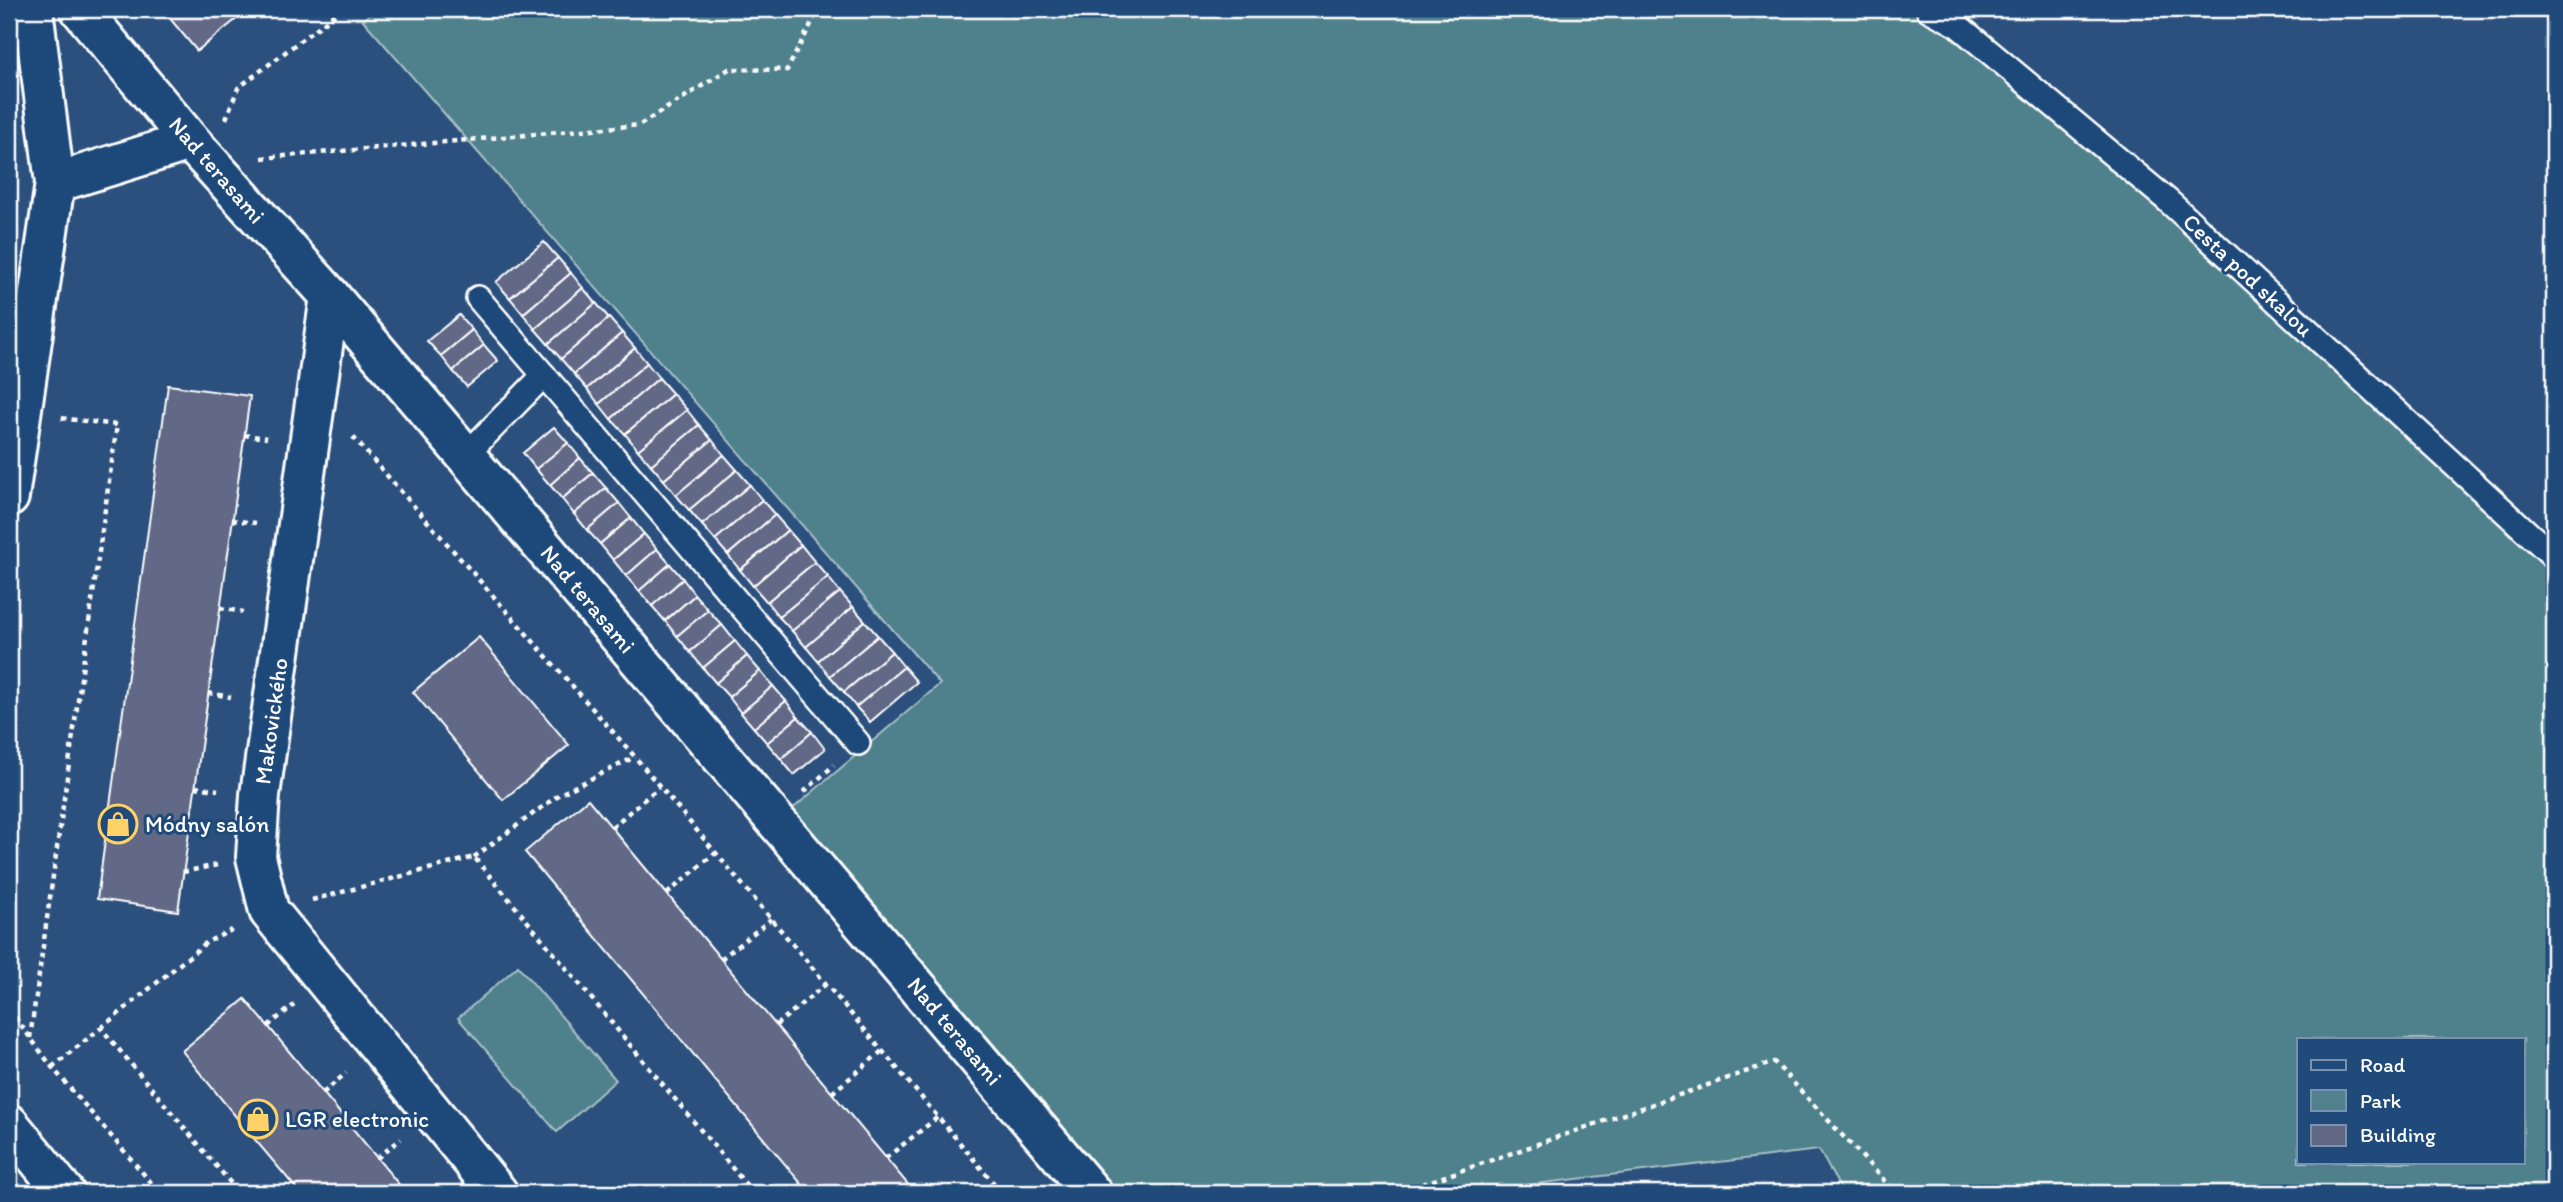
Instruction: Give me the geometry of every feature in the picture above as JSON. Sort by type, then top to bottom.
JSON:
[{"type":"street","points":[[9,497],[55,183],[33,9]]},
{"type":"street","name":"Nad terasami","points":[[79,9],[200,152],[330,296],[1092,1193]]},
{"type":"street","points":[[55,183],[200,152]]},
{"type":"street","name":"Makovického","points":[[330,296],[260,795],[256,857],[269,911],[498,1193]]},
{"type":"street","points":[[9,1124],[65,1193]]},
{"type":"lane","name":"Cesta pod skalou","points":[[1928,9],[1956,24],[2167,200],[2554,557]]},
{"type":"lane","points":[[478,298],[858,743]]},
{"type":"lane","points":[[466,455],[544,375]]},
{"type":"path","points":[[200,152],[238,88],[342,9]]},
{"type":"path","points":[[200,152],[640,125],[729,69],[787,70],[819,9]]},
{"type":"path","points":[[315,395],[635,757],[1002,1193]]},
{"type":"path","points":[[30,1038],[117,425],[76,420]]},
{"type":"path","points":[[775,818],[858,743]]},
{"type":"path","points":[[52,1067],[207,942],[269,911],[474,857],[560,794],[635,757]]},
{"type":"path","points":[[612,827],[659,787]]},
{"type":"path","points":[[667,894],[715,853]]},
{"type":"path","points":[[474,857],[753,1193]]},
{"type":"path","points":[[721,960],[771,919]]},
{"type":"path","points":[[776,1025],[826,984]]},
{"type":"path","points":[[9,1010],[52,1067],[160,1193]]},
{"type":"path","points":[[101,1028],[239,1193]]},
{"type":"path","points":[[832,1093],[883,1051]]},
{"type":"path","points":[[1405,1193],[1427,1182],[1774,1062],[1896,1193]]},
{"type":"path","points":[[886,1158],[938,1117]]},
{"type":"path","points":[[981,1193],[994,1183]]},
{"type":"green space","points":[[375,9],[1958,9],[2554,545],[2554,1193],[1843,1193],[1819,1150],[1459,1193],[1151,1193],[1144,1185],[1134,1193],[1110,1193],[790,811],[940,684],[363,20]]},
{"type":"green space","points":[[518,966],[616,1080],[557,1132],[458,1018]]},
{"type":"building","points":[[162,9],[249,9],[197,51]]},
{"type":"building","points":[[544,242],[558,258],[510,298],[496,282]]},
{"type":"building","points":[[558,258],[571,273],[523,314],[510,298]]},
{"type":"building","points":[[571,273],[583,288],[535,329],[523,314]]},
{"type":"building","points":[[583,288],[596,303],[548,344],[535,329]]},
{"type":"building","points":[[596,303],[609,318],[561,359],[548,344]]},
{"type":"building","points":[[459,315],[472,330],[441,356],[427,341]]},
{"type":"building","points":[[609,318],[622,333],[574,374],[561,359]]},
{"type":"building","points":[[472,330],[484,345],[453,371],[441,356]]},
{"type":"building","points":[[622,333],[635,348],[587,389],[574,374]]},
{"type":"building","points":[[484,345],[498,361],[467,387],[453,371]]},
{"type":"building","points":[[635,348],[647,363],[599,404],[587,389]]},
{"type":"building","points":[[647,363],[659,378],[611,419],[599,404]]},
{"type":"building","points":[[659,378],[673,394],[625,434],[611,419]]},
{"type":"building","points":[[168,385],[250,396],[178,911],[97,899]]},
{"type":"building","points":[[673,394],[687,410],[638,450],[625,434]]},
{"type":"building","points":[[687,410],[699,425],[651,465],[638,450]]},
{"type":"building","points":[[699,425],[712,440],[664,480],[651,465]]},
{"type":"building","points":[[554,427],[568,443],[536,469],[523,453]]},
{"type":"building","points":[[712,440],[724,455],[676,495],[664,480]]},
{"type":"building","points":[[568,443],[580,458],[550,485],[536,469]]},
{"type":"building","points":[[724,455],[737,470],[689,510],[676,495]]},
{"type":"building","points":[[580,458],[593,473],[562,499],[550,485]]},
{"type":"building","points":[[737,470],[750,485],[702,525],[689,510]]},
{"type":"building","points":[[593,473],[606,488],[574,514],[562,499]]},
{"type":"building","points":[[750,485],[762,500],[715,540],[702,525]]},
{"type":"building","points":[[606,488],[619,503],[587,530],[574,514]]},
{"type":"building","points":[[762,500],[775,515],[728,555],[715,540]]},
{"type":"building","points":[[619,503],[631,518],[600,544],[587,530]]},
{"type":"building","points":[[775,515],[788,530],[740,570],[728,555]]},
{"type":"building","points":[[631,518],[644,534],[613,560],[600,544]]},
{"type":"building","points":[[788,530],[801,545],[753,586],[740,570]]},
{"type":"building","points":[[644,534],[657,549],[626,576],[613,560]]},
{"type":"building","points":[[801,545],[815,562],[767,602],[753,586]]},
{"type":"building","points":[[657,549],[670,564],[639,591],[626,576]]},
{"type":"building","points":[[815,562],[828,577],[779,617],[767,602]]},
{"type":"building","points":[[670,564],[683,579],[652,606],[639,591]]},
{"type":"building","points":[[828,577],[840,592],[792,631],[779,617]]},
{"type":"building","points":[[683,579],[695,595],[665,621],[652,606]]},
{"type":"building","points":[[840,592],[853,607],[806,647],[792,631]]},
{"type":"building","points":[[695,595],[708,610],[677,636],[665,621]]},
{"type":"building","points":[[853,607],[865,621],[818,661],[806,647]]},
{"type":"building","points":[[708,610],[722,625],[690,652],[677,636]]},
{"type":"building","points":[[865,621],[878,636],[830,676],[818,661]]},
{"type":"building","points":[[722,625],[735,641],[703,668],[690,652]]},
{"type":"building","points":[[878,636],[892,652],[844,692],[830,676]]},
{"type":"building","points":[[479,637],[569,745],[503,800],[413,692]]},
{"type":"building","points":[[735,641],[747,656],[716,683],[703,668]]},
{"type":"building","points":[[892,652],[904,667],[856,707],[844,692]]},
{"type":"building","points":[[747,656],[760,671],[729,697],[716,683]]},
{"type":"building","points":[[904,667],[917,682],[870,722],[856,707]]},
{"type":"building","points":[[760,671],[773,686],[741,713],[729,697]]},
{"type":"building","points":[[773,686],[786,701],[754,728],[741,713]]},
{"type":"building","points":[[786,701],[798,717],[767,743],[754,728]]},
{"type":"building","points":[[798,717],[812,732],[781,759],[767,743]]},
{"type":"building","points":[[812,732],[825,749],[794,775],[781,759]]},
{"type":"building","points":[[588,799],[915,1193],[809,1193],[525,852]]},
{"type":"building","points":[[245,999],[406,1193],[300,1193],[246,1129],[182,1051]]},
{"type":"place","name":"Módny salón","points":[[118,824]]},
{"type":"place","name":"LGR electronic","points":[[258,1119]]}]
